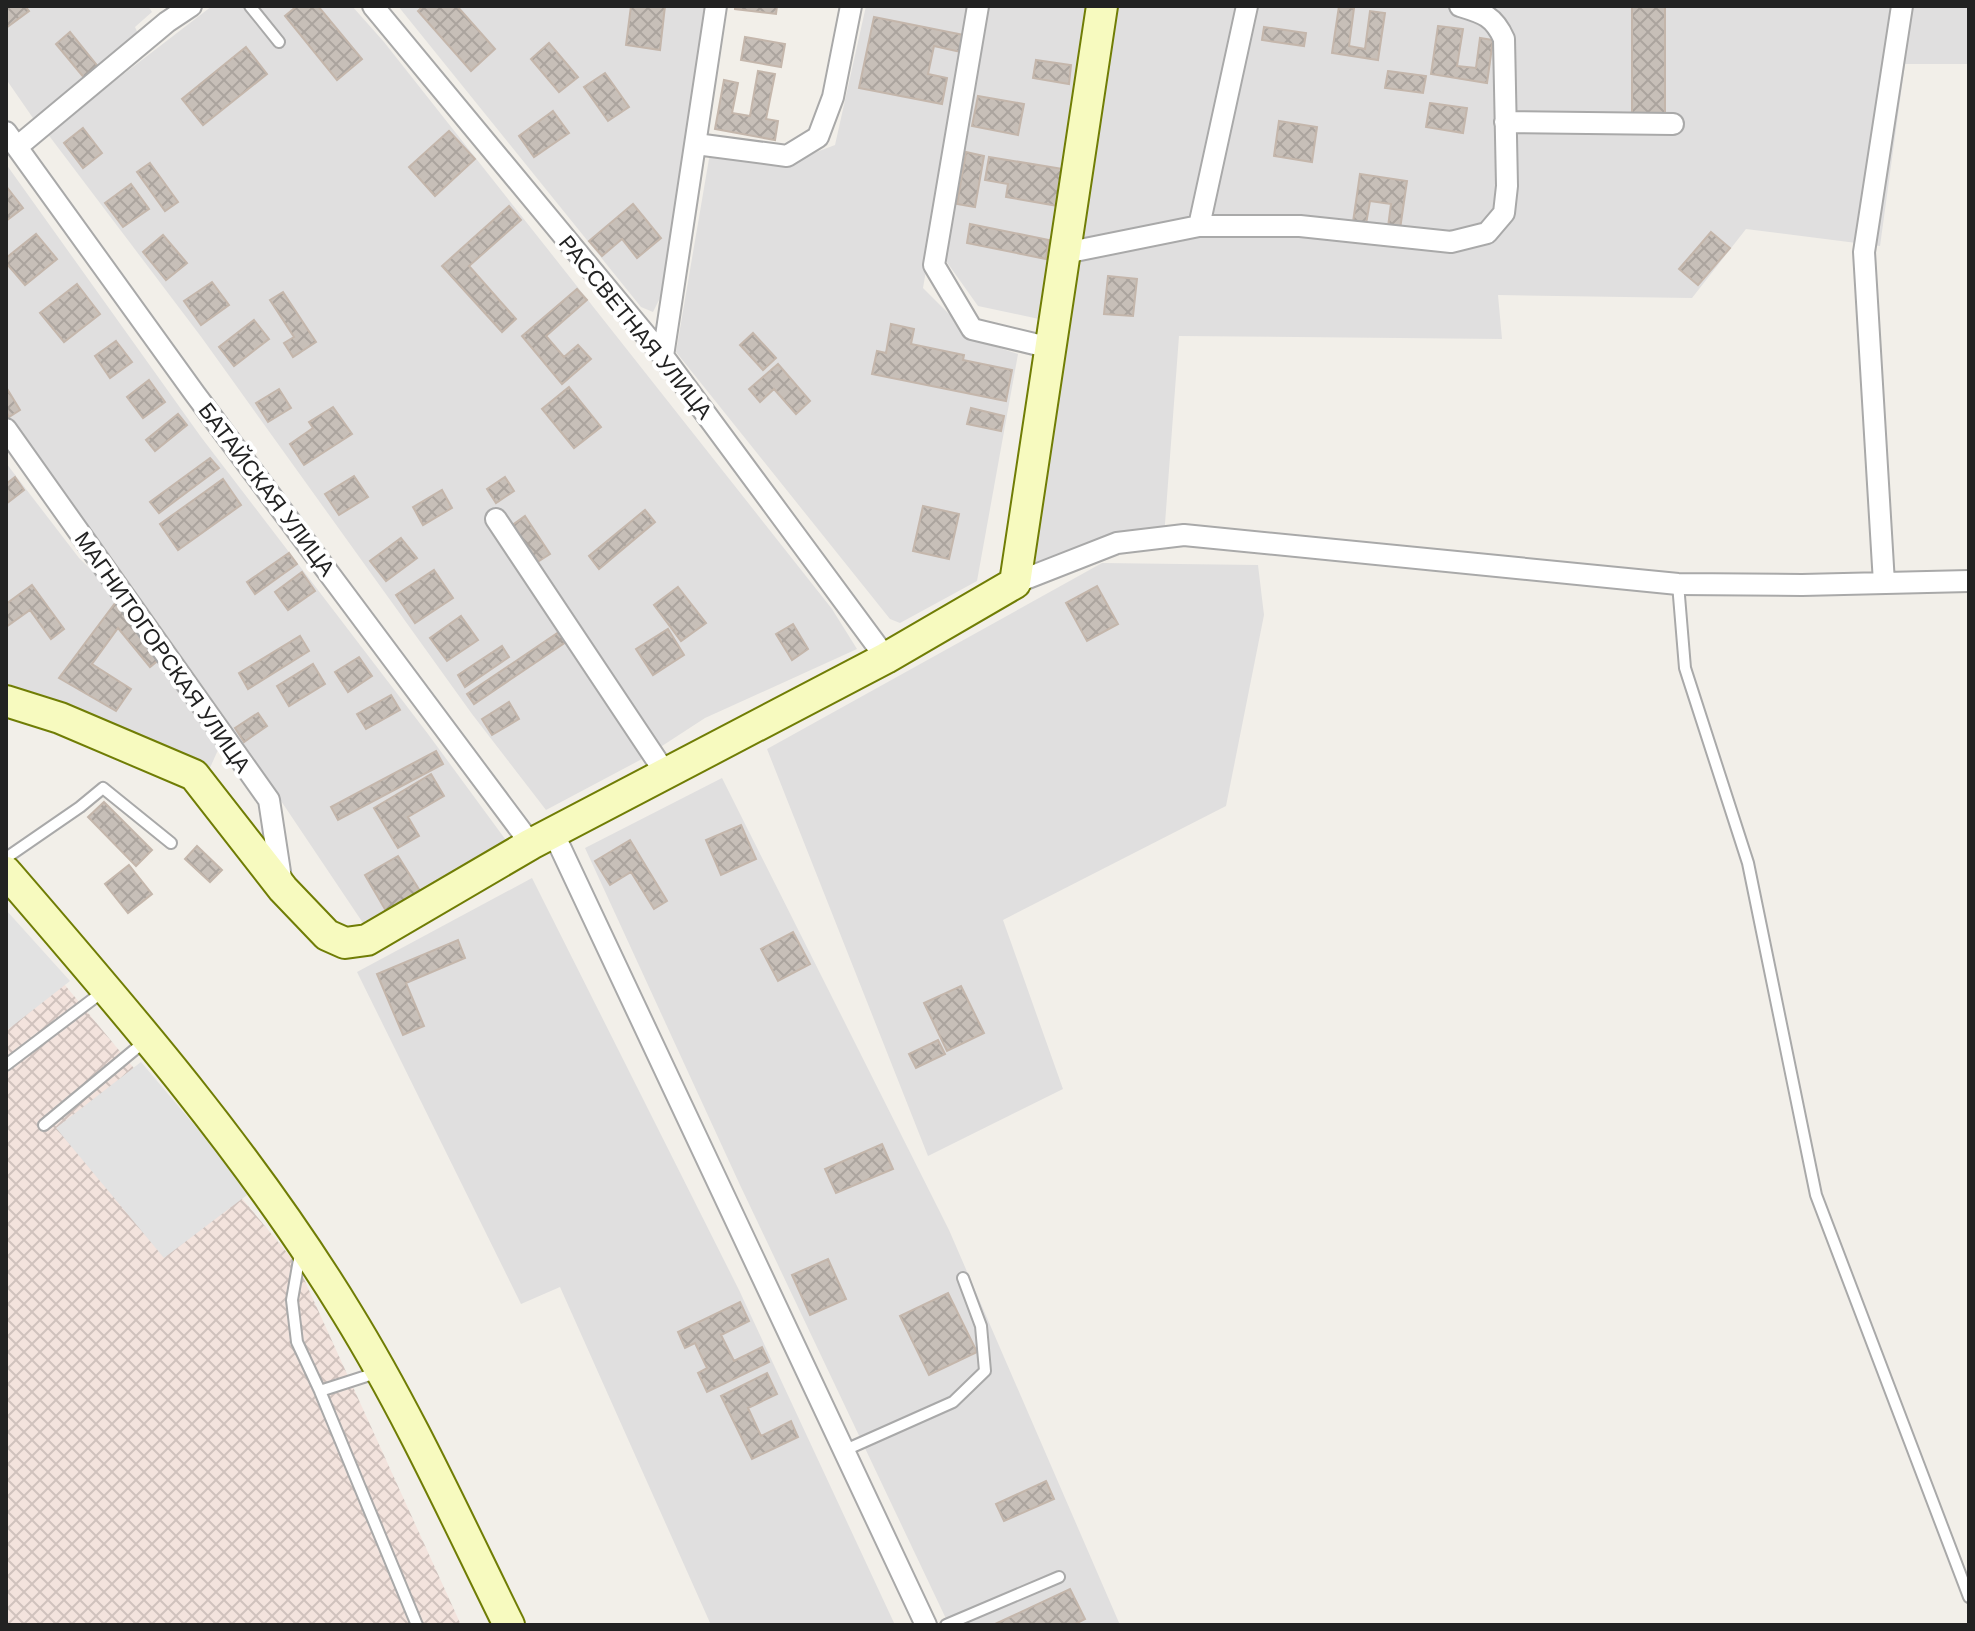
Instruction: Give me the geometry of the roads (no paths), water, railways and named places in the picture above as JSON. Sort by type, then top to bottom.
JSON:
[{"type":"street","points":[[11,139],[162,14],[191,6]]},
{"type":"street","name":"РАССВЕТНАЯ УЛИЦА","points":[[373,6],[663,356],[886,658]]},
{"type":"street","points":[[663,356],[716,6]]},
{"type":"street","points":[[696,144],[787,156],[818,137],[833,97],[851,6]]},
{"type":"street","points":[[978,6],[934,265],[972,329],[1051,348]]},
{"type":"street","points":[[1015,583],[1102,6]]},
{"type":"street","points":[[1199,226],[1247,6]]},
{"type":"street","points":[[1065,253],[1199,226],[1300,226],[1451,242],[1487,233],[1504,213],[1507,186],[1504,39],[1498,24],[1481,13],[1460,6]]},
{"type":"street","points":[[1884,583],[1864,252],[1902,6]]},
{"type":"street","points":[[1505,122],[1673,124]]},
{"type":"street","name":"БАТАЙСКАЯ УЛИЦА","points":[[11,139],[195,394],[542,838],[926,1625]]},
{"type":"street","name":"МАГНИТОГОРСКАЯ УЛИЦА","points":[[6,429],[269,800],[283,889]]},
{"type":"street","points":[[496,519],[666,774]]},
{"type":"street","points":[[6,701],[60,718],[194,775],[283,889],[327,935],[345,943],[367,940],[542,838],[886,658],[1015,583],[1117,543],[1184,535],[1678,584],[1969,581]]},
{"type":"street","points":[[6,872],[107,989],[230,1142],[302,1244],[381,1371],[509,1625]]},
{"type":"lane","points":[[250,6],[279,42]]},
{"type":"lane","points":[[1678,584],[1685,668],[1748,863],[1816,1195],[1969,1597]]},
{"type":"lane","points":[[6,858],[103,788],[171,843]]},
{"type":"lane","points":[[6,1065],[107,989]]},
{"type":"lane","points":[[44,1125],[148,1039]]},
{"type":"lane","points":[[302,1244],[292,1300],[297,1342],[417,1625]]},
{"type":"lane","points":[[843,1451],[953,1402],[985,1371],[981,1326],[963,1278]]},
{"type":"lane","points":[[320,1391],[381,1371]]},
{"type":"lane","points":[[946,1625],[1059,1577]]}]
